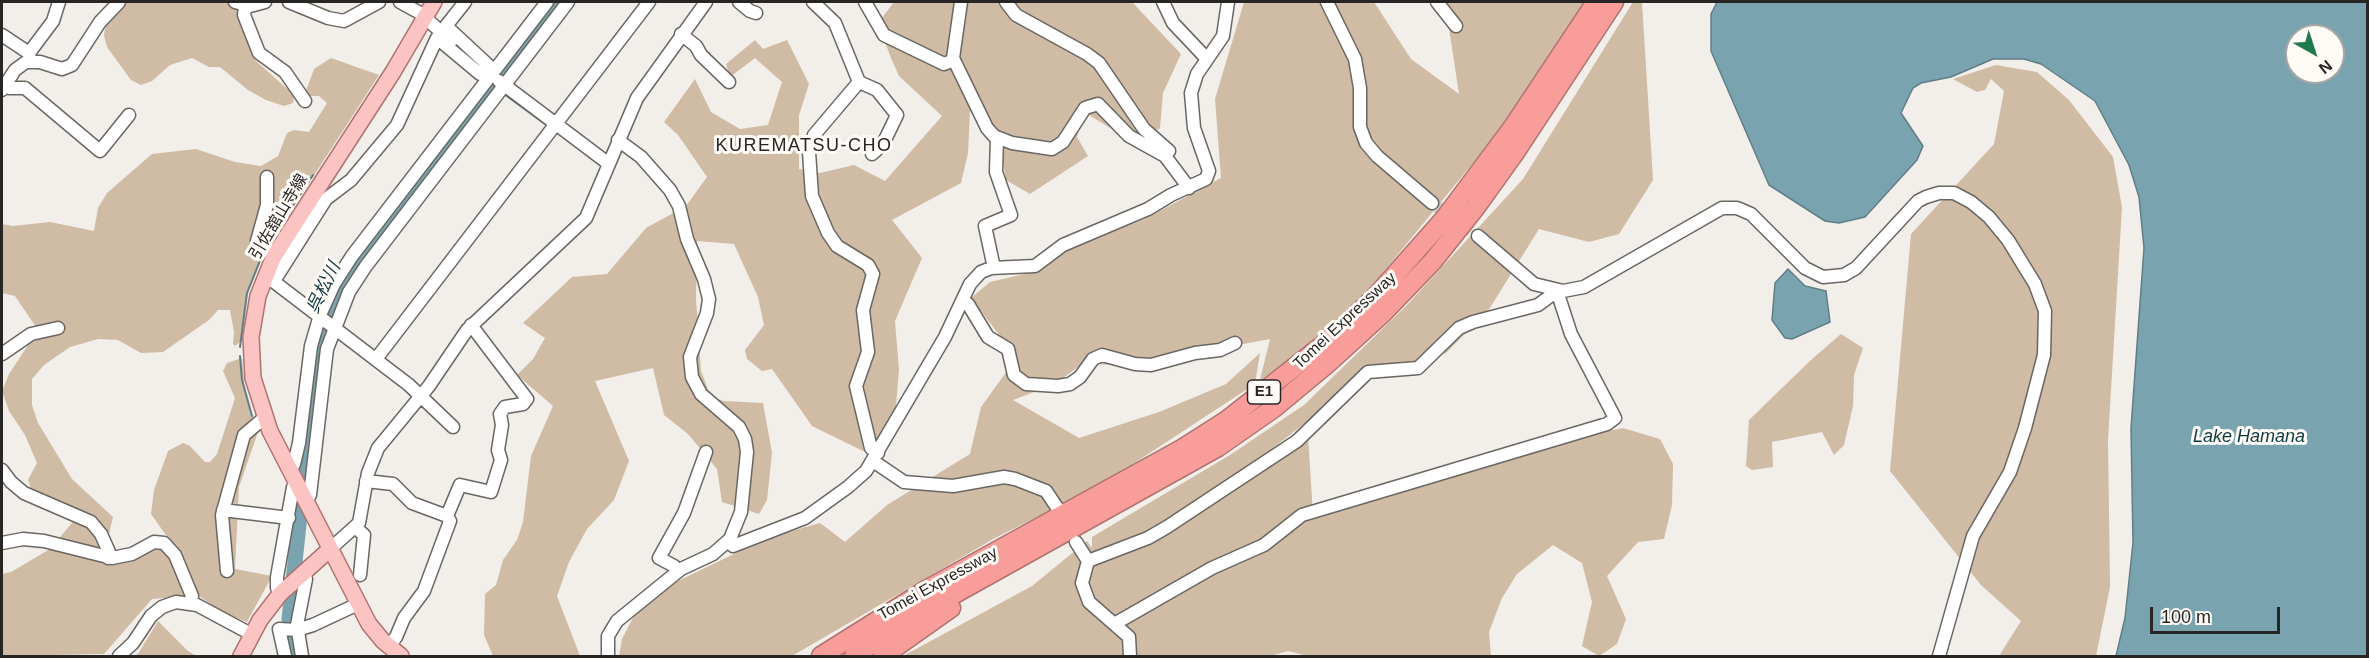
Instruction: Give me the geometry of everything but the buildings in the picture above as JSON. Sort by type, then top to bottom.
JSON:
[{"type":"highway","name":"Tomei Expressway","points":[[821,657],[876,619],[926,590],[1180,450],[1227,420],[1333,336],[1392,279],[1445,218],[1513,127],[1596,2]]},
{"type":"highway","name":"Tomei Expressway","points":[[854,657],[915,616],[1077,534],[1218,447],[1274,408],[1383,313],[1433,261],[1476,207],[1526,136],[1614,2]]},
{"type":"highway","points":[[883,657],[918,630],[1077,534]]},
{"type":"main road","name":"引佐舘山寺線","points":[[401,657],[373,630],[329,550],[288,467],[264,418],[253,378],[251,351],[255,310],[269,278],[274,256],[434,2]]},
{"type":"main road","points":[[241,657],[251,634],[282,592],[329,550]]},
{"type":"street","points":[[58,2],[53,21],[29,57],[3,87],[24,88],[100,151],[129,115]]},
{"type":"street","points":[[2,36],[29,57],[62,69],[72,65],[100,22],[119,2]]},
{"type":"street","points":[[265,2],[240,4],[259,53],[285,72],[304,101]]},
{"type":"street","points":[[289,2],[336,21],[352,19],[379,2]]},
{"type":"street","points":[[400,2],[425,18],[495,78],[609,164]]},
{"type":"street","points":[[465,2],[446,26],[488,65],[495,78]]},
{"type":"street","points":[[288,467],[294,464],[299,443],[307,362],[327,320],[349,292],[547,2]]},
{"type":"street","points":[[282,592],[277,588],[277,577],[289,518],[301,492],[324,364],[327,320],[334,284],[352,256],[495,78],[568,2]]},
{"type":"street","points":[[376,359],[649,2]]},
{"type":"street","points":[[329,550],[356,528],[362,517],[366,481],[378,448],[471,325],[582,223],[592,207],[618,140],[642,88],[706,2]]},
{"type":"street","points":[[739,2],[756,13]]},
{"type":"street","points":[[813,2],[835,23],[860,81],[877,90],[897,115],[884,144],[872,154]]},
{"type":"street","points":[[865,2],[884,35],[944,64],[954,60]]},
{"type":"street","points":[[961,2],[953,50],[954,60],[987,128],[997,138],[1012,143],[1052,149],[1063,142],[1085,108],[1098,105],[1129,136],[1159,153],[1172,164],[1189,188]]},
{"type":"street","points":[[1006,2],[1012,12],[1099,63],[1144,129],[1173,154],[1172,164]]},
{"type":"street","points":[[1163,2],[1173,23],[1207,59]]},
{"type":"street","points":[[728,541],[733,546],[804,518],[848,487],[876,457],[948,331],[977,275],[994,268],[1035,266],[1063,244],[1148,209],[1170,195],[1204,181],[1209,174],[1194,128],[1191,100],[1195,80],[1225,30],[1228,2]]},
{"type":"street","points":[[1327,2],[1355,59],[1360,88],[1360,126],[1366,143],[1377,156],[1432,203]]},
{"type":"street","points":[[1437,2],[1456,26]]},
{"type":"street","points":[[681,34],[696,46],[701,55],[729,82]]},
{"type":"street","points":[[453,427],[420,395],[376,359],[269,278],[326,199],[351,180],[397,125],[437,38],[480,74],[495,78]]},
{"type":"street","points":[[860,81],[814,135],[808,152],[812,196],[828,233],[837,246],[868,265],[873,274],[863,310],[868,352],[856,386],[871,448],[876,457],[904,482],[953,486],[1004,477],[1046,491],[1058,509]]},
{"type":"street","points":[[994,268],[985,226],[1011,215],[996,172],[997,138]]},
{"type":"street","points":[[608,657],[608,636],[617,621],[678,571],[713,554],[728,541],[737,526],[741,512],[746,446],[739,428],[701,394],[692,377],[692,350],[708,306],[707,285],[690,246],[681,212],[673,195],[635,150],[618,140]]},
{"type":"street","points":[[267,177],[266,212],[257,241],[274,256]]},
{"type":"street","points":[[1478,236],[1528,280],[1541,287],[1557,291],[1584,286],[1722,208],[1737,208],[1751,214],[1805,268],[1823,278],[1844,275],[1856,268],[1918,201],[1926,197],[1939,193],[1954,193],[1971,202],[1989,217],[2008,240],[2035,284],[2045,311],[2044,356],[2025,428],[2010,472],[1973,536],[1939,657]]},
{"type":"street","points":[[1088,561],[1167,527],[1297,441],[1368,372],[1418,368],[1459,328],[1473,322],[1538,305],[1557,291]]},
{"type":"street","points":[[1116,623],[1212,568],[1264,545],[1302,515],[1607,424],[1615,418],[1571,334],[1557,291]]},
{"type":"street","points":[[962,301],[968,304],[988,337],[1008,349],[1014,375],[1026,384],[1058,386],[1070,384],[1099,356],[1151,365],[1195,353],[1220,350],[1235,343]]},
{"type":"street","points":[[447,516],[460,484],[491,492],[501,460],[498,452],[502,425],[500,414],[505,407],[523,404],[527,399],[471,325]]},
{"type":"street","points":[[2,354],[31,334],[58,328]]},
{"type":"street","points":[[227,571],[221,524],[223,510],[244,435],[264,418]]},
{"type":"street","points":[[678,571],[674,566],[659,558],[684,513],[706,452]]},
{"type":"street","points":[[2,470],[10,482],[24,493],[91,522],[101,534],[109,552],[108,558]]},
{"type":"street","points":[[366,481],[393,484],[412,503],[447,516],[450,521],[424,591],[404,618],[396,637],[389,646]]},
{"type":"street","points":[[223,510],[289,518]]},
{"type":"street","points":[[356,528],[364,535],[357,560],[360,575]]},
{"type":"street","points":[[1077,534],[1088,561],[1082,583],[1089,602],[1102,616],[1116,623],[1129,637],[1130,657]]},
{"type":"street","points":[[2,543],[44,541],[108,558],[132,554],[154,542],[164,543],[175,555],[192,596],[190,603]]},
{"type":"street","points":[[302,574],[306,579],[291,629],[302,657]]},
{"type":"street","points":[[119,657],[133,643],[156,611],[169,604],[190,603],[251,634]]},
{"type":"street","points":[[285,657],[279,629],[291,629],[320,622],[358,604]]},
{"type":"shaded area","points":[[124,2],[232,2],[239,9],[255,60],[294,95],[293,103],[284,106],[266,100],[248,90],[220,67],[209,67],[192,58],[170,65],[152,81],[141,85],[131,80],[107,47],[104,35],[106,22]]},
{"type":"shaded area","points":[[894,2],[1132,2],[1181,54],[1163,93],[1160,128],[1138,145],[1084,112],[1077,137],[1088,156],[1030,194],[1006,180],[1000,143],[970,111],[968,153],[961,183],[892,220],[922,258],[895,321],[899,370],[895,417],[887,431],[863,451],[812,426],[772,369],[762,371],[747,359],[745,350],[764,325],[758,297],[734,244],[697,241],[696,299],[701,371],[711,397],[724,401],[763,403],[772,453],[767,500],[759,514],[722,502],[717,469],[688,434],[664,415],[653,368],[595,381],[629,461],[614,500],[587,529],[569,562],[557,596],[580,656],[493,656],[484,635],[485,594],[496,585],[503,560],[517,540],[523,522],[531,456],[553,406],[517,375],[533,359],[545,338],[523,323],[572,277],[607,274],[646,228],[686,206],[707,177],[678,135],[664,122],[695,79],[711,112],[740,129],[768,125],[782,82],[755,58],[730,77],[726,64],[755,40],[763,49],[787,40],[809,84],[799,115],[799,169],[820,173],[854,165],[885,181],[942,116],[899,76],[891,58],[878,23]]},
{"type":"shaded area","points":[[1244,2],[1374,2],[1411,59],[1459,94],[1445,2],[1584,2],[1515,112],[1362,298],[1310,344],[1260,380],[1270,339],[1132,365],[1082,364],[1055,384],[1013,400],[1079,438],[1159,412],[1226,384],[1260,353],[1255,384],[1101,485],[995,538],[792,656],[619,656],[622,639],[641,602],[676,582],[767,538],[820,523],[845,542],[887,505],[970,454],[981,407],[1007,371],[1006,344],[971,298],[990,282],[1042,270],[1061,252],[1145,219],[1221,178],[1215,99]]},
{"type":"shaded area","points":[[1633,2],[1642,2],[1653,180],[1619,234],[1589,242],[1539,229],[1488,311],[1446,353],[1359,381],[1269,451],[1214,489],[1224,495],[1274,464],[1308,436],[1313,515],[1602,432],[1623,428],[1660,439],[1673,464],[1672,505],[1664,539],[1638,542],[1607,576],[1626,619],[1617,644],[1599,656],[1582,646],[1592,602],[1582,563],[1553,545],[1517,574],[1502,598],[1489,632],[1491,656],[1308,656],[1288,651],[1270,656],[903,656],[1032,586],[1087,541],[1092,548],[1092,537],[1230,455],[1304,405],[1407,305],[1523,179]]},
{"type":"shaded area","points":[[331,58],[379,75],[265,251],[247,296],[240,342],[235,346],[233,344],[234,332],[230,310],[218,310],[209,320],[163,352],[141,353],[118,340],[98,339],[70,347],[44,365],[32,379],[32,405],[38,423],[72,479],[113,517],[109,534],[116,550],[129,556],[159,545],[168,538],[151,514],[154,490],[168,451],[183,443],[190,446],[205,462],[210,462],[217,454],[235,398],[223,371],[227,363],[242,358],[245,393],[258,432],[239,487],[235,569],[272,576],[247,622],[220,611],[198,595],[152,599],[104,654],[2,656],[2,574],[11,572],[50,549],[82,511],[61,504],[31,488],[28,480],[37,463],[25,435],[9,411],[2,391],[9,374],[38,330],[15,296],[2,293],[2,224],[13,226],[50,222],[94,231],[98,208],[107,193],[152,154],[196,149],[235,162],[261,166],[278,156],[287,133],[294,130],[309,132],[327,103],[319,96],[304,96],[314,69]]},
{"type":"shaded area","points":[[1996,65],[2037,72],[2069,100],[2113,157],[2122,207],[2108,440],[2110,587],[2096,656],[1999,656],[2021,621],[1981,585],[1890,471],[1911,234],[1994,144],[2004,91],[1991,79],[1985,90],[1977,92],[1953,79]]},
{"type":"shaded area","points":[[1841,334],[1863,348],[1854,375],[1853,406],[1844,445],[1834,455],[1822,432],[1772,442],[1773,467],[1752,470],[1746,466],[1749,420]]},
{"type":"shaded area","points":[[158,621],[196,656],[133,656],[138,654]]},
{"type":"water","name":"Lake Hamana","points":[[1717,2],[2367,2],[2367,656],[2116,656],[2125,618],[2133,543],[2131,428],[2144,248],[2139,197],[2129,165],[2095,101],[2041,64],[2024,59],[1993,59],[1951,77],[1921,83],[1913,88],[1901,113],[1923,146],[1917,160],[1865,217],[1839,223],[1825,221],[1769,185],[1711,51],[1711,14]]},
{"type":"water","points":[[1788,269],[1805,286],[1826,291],[1830,322],[1792,339],[1785,338],[1772,320],[1775,283]]},
{"type":"waterway","name":"呉松川","points":[[293,656],[289,619],[316,363],[328,317],[359,261],[558,2]]},
{"type":"waterway","points":[[504,94],[545,124]]},
{"type":"waterway","points":[[267,245],[313,175]]},
{"type":"waterway","points":[[240,347],[247,293],[263,253]]},
{"type":"waterway","points":[[240,356],[242,380],[252,416]]},
{"type":"tunnel","points":[[1432,203],[1478,236]]},
{"type":"district","name":"KUREMATSU-CHO","points":[[804,146]]}]
